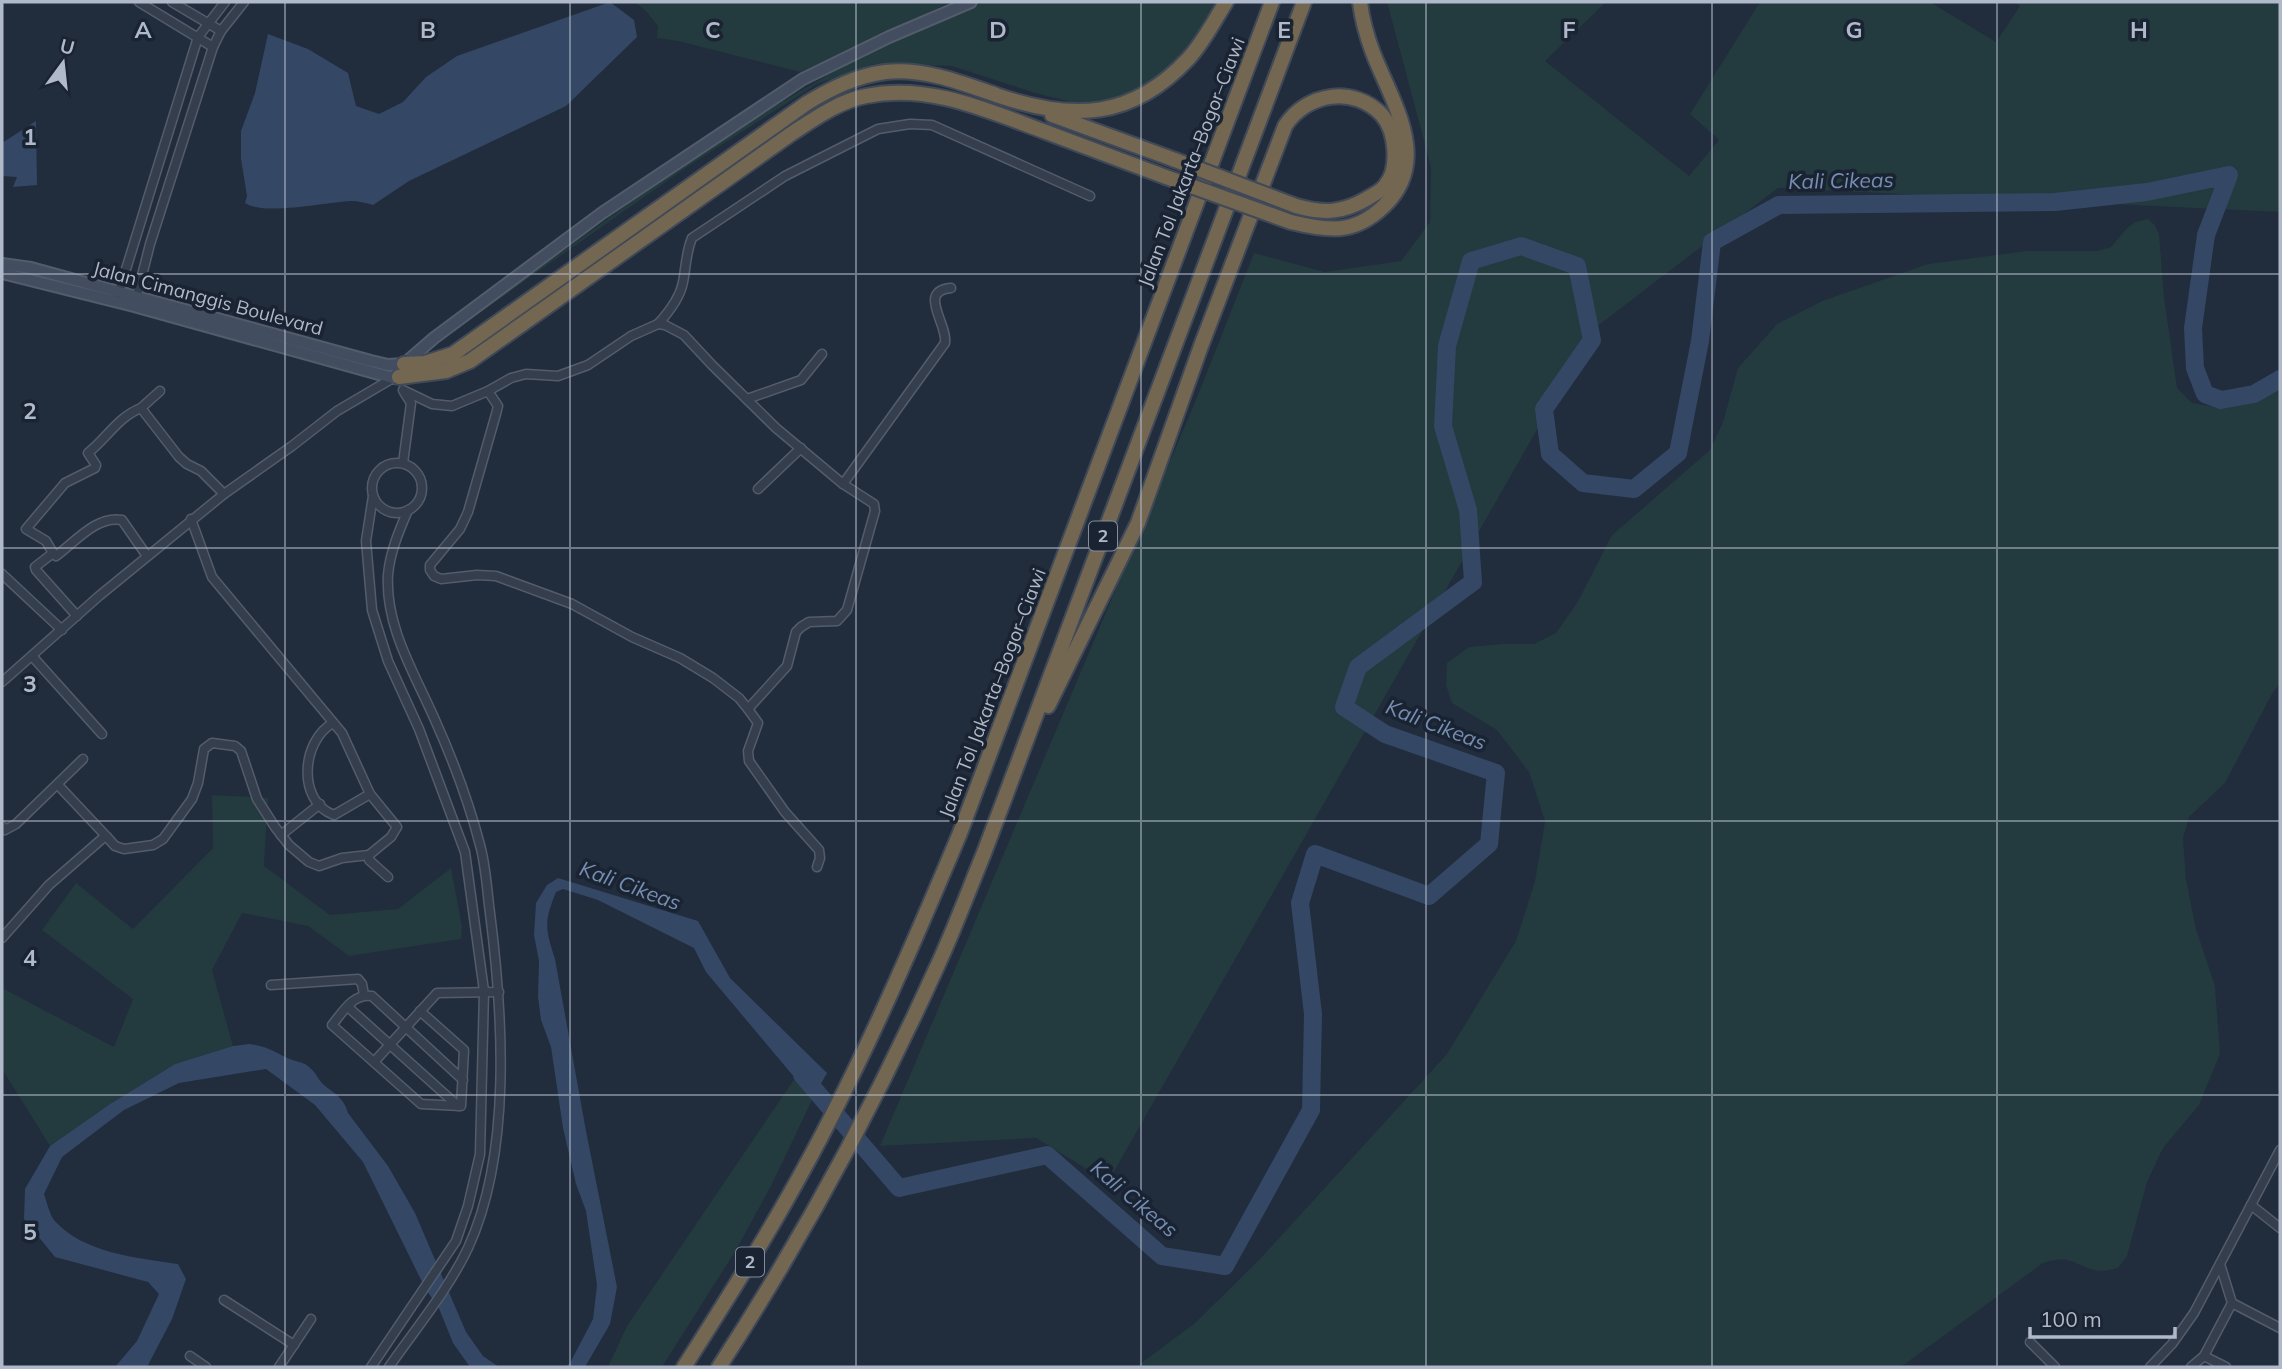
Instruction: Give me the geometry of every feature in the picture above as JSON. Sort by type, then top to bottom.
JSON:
[{"type":"highway","points":[[1031,107],[1101,111],[1130,103],[1162,83],[1189,58],[1226,2]]},
{"type":"highway","name":"Jalan Tol Jakarta–Bogor–Ciawi","points":[[684,1367],[788,1199],[869,1042],[917,936],[960,833],[1272,2]]},
{"type":"highway","name":"2","points":[[719,1367],[760,1303],[835,1171],[936,970],[1012,780],[1304,2]]},
{"type":"highway","points":[[400,377],[446,371],[470,360],[791,134],[843,103],[865,96],[902,91],[940,95],[1290,222],[1334,230],[1352,227],[1374,217],[1392,199],[1402,180],[1407,159],[1405,133],[1373,52],[1360,2]]},
{"type":"highway","points":[[400,377],[425,363],[453,354],[807,103],[835,86],[859,77],[887,72],[915,72],[948,78],[1031,107],[1175,160],[1296,206],[1316,212],[1346,210],[1386,185],[1393,169],[1394,150],[1387,122],[1380,113],[1359,101],[1329,97],[1309,102],[1292,114],[1285,126],[1201,346],[1138,523],[1012,780]]},
{"type":"main road","points":[[400,377],[434,338],[602,213],[803,79],[889,37],[971,2]]},
{"type":"main road","name":"Jalan Cimanggis Boulevard","points":[[2,264],[31,268],[117,297]]},
{"type":"main road","name":"Jalan Cimanggis Boulevard","points":[[2,273],[135,301],[388,365],[400,377]]},
{"type":"main road","name":"Jalan Cimanggis Boulevard","points":[[135,301],[400,377]]},
{"type":"street","points":[[139,2],[213,47]]},
{"type":"street","points":[[155,11],[160,2]]},
{"type":"street","points":[[173,2],[221,31]]},
{"type":"street","points":[[117,297],[198,37],[225,2]]},
{"type":"street","points":[[135,301],[150,244],[213,47],[221,31],[244,2]]},
{"type":"street","points":[[400,377],[432,404],[452,406],[511,378],[526,374],[558,376],[588,365],[631,336],[658,324],[670,311],[682,285],[692,238],[785,176],[877,129],[910,124],[932,125],[1090,196]]},
{"type":"street","points":[[843,484],[946,343],[947,335],[934,301],[936,293],[941,289],[951,288]]},
{"type":"street","points":[[658,324],[684,335],[747,399],[801,448],[843,484],[871,501],[875,508],[851,600],[840,619],[809,622],[801,627],[796,632],[787,666],[748,709]]},
{"type":"street","points":[[747,399],[801,380],[822,354]]},
{"type":"street","points":[[400,377],[411,403],[403,463]]},
{"type":"street","points":[[2,682],[223,494],[337,411],[400,377]]},
{"type":"street","points":[[147,556],[122,520],[106,519],[71,542],[56,556],[46,541],[26,529],[65,483],[95,468],[88,453],[102,442],[117,422],[141,408],[160,391]]},
{"type":"street","points":[[488,391],[498,406],[468,512],[460,529],[430,565],[434,576],[441,579],[496,576],[572,604],[632,638],[680,658],[713,678],[739,698],[758,723],[748,751],[749,761],[785,812],[819,849],[817,867]]},
{"type":"street","points":[[141,408],[179,457],[201,471],[223,494]]},
{"type":"street","points":[[758,489],[801,448]]},
{"type":"street","points":[[371,1367],[456,1241],[468,1206],[480,1154],[484,991],[465,852],[419,729],[388,661],[372,610],[366,541],[373,496],[372,484],[376,473],[391,463],[403,463],[414,469],[422,485],[417,502],[408,510],[393,547],[388,576],[394,626],[437,723],[481,846],[499,992],[499,1053],[496,1152],[482,1210],[467,1248],[451,1276],[389,1367]]},
{"type":"street","points":[[373,496],[385,510],[397,513],[408,510]]},
{"type":"street","points":[[58,785],[115,846],[124,849],[153,845],[163,839],[192,799],[198,783],[204,749],[212,743],[222,743],[241,751],[257,799],[281,835],[309,862],[319,866],[342,858],[369,855],[391,836],[397,827],[370,794],[349,745],[333,723],[212,577],[191,519]]},
{"type":"street","points":[[53,553],[40,562],[35,567],[36,570],[77,616]]},
{"type":"street","points":[[2,574],[62,630]]},
{"type":"street","points":[[32,656],[102,734]]},
{"type":"street","points":[[333,723],[324,728],[318,736],[309,757],[307,774],[310,787],[324,811],[334,815],[370,794]]},
{"type":"street","points":[[3,829],[16,824],[83,759]]},
{"type":"street","points":[[281,835],[320,804]]},
{"type":"street","points":[[2,938],[49,885],[107,836]]},
{"type":"street","points":[[465,852],[481,846]]},
{"type":"street","points":[[369,855],[369,860],[388,877]]},
{"type":"street","points":[[271,985],[358,979],[364,995]]},
{"type":"street","points":[[374,1062],[437,993],[499,992]]},
{"type":"street","points":[[420,1011],[464,1051],[463,1080],[461,1106],[421,1104],[332,1025],[355,998],[372,996],[463,1080]]},
{"type":"street","points":[[348,1007],[458,1106]]},
{"type":"street","points":[[483,1057],[499,1053]]},
{"type":"street","points":[[2150,1367],[2184,1327],[2280,1150]]},
{"type":"street","points":[[2251,1205],[2280,1228]]},
{"type":"street","points":[[2191,1367],[2204,1356],[2232,1303],[2220,1264]]},
{"type":"street","points":[[224,1300],[294,1345]]},
{"type":"street","points":[[2232,1303],[2280,1328]]},
{"type":"street","points":[[279,1367],[311,1319]]},
{"type":"street","points":[[2030,1342],[2055,1367]]},
{"type":"street","points":[[190,1356],[206,1367]]},
{"type":"street","points":[[2204,1356],[2226,1367]]},
{"type":"green space","points":[[634,2],[950,2],[859,48],[800,72],[657,38],[658,26],[646,11]]},
{"type":"green space","points":[[984,2],[1222,2],[1182,58],[1139,93],[1083,105],[1035,93],[952,66],[874,64],[817,84],[687,167],[448,335],[446,332],[744,124],[857,58]]},
{"type":"green space","points":[[1387,2],[1606,2],[1545,61],[1689,176],[1719,140],[1690,114],[1760,2],[1930,2],[1996,42],[2020,6],[2015,2],[2280,2],[2280,212],[1778,188],[1595,328],[1108,1182],[1036,1138],[880,1146],[1198,395],[1254,253],[1325,272],[1401,261],[1430,222],[1431,167]]},
{"type":"green space","points":[[2148,219],[2159,234],[2164,297],[2177,388],[2192,403],[2211,406],[2250,401],[2280,385],[2280,684],[2273,692],[2225,783],[2189,817],[2183,838],[2186,879],[2196,929],[2215,986],[2220,1054],[2199,1105],[2163,1148],[2147,1182],[2127,1256],[2118,1268],[2100,1271],[2061,1259],[2043,1263],[1905,1364],[1897,1367],[1136,1367],[1195,1323],[1260,1259],[1447,1054],[1516,941],[1535,881],[1545,821],[1529,772],[1497,730],[1452,703],[1446,685],[1447,663],[1469,647],[1534,644],[1556,633],[1577,603],[1612,535],[1710,450],[1723,422],[1738,368],[1777,324],[1822,301],[1928,264],[2026,251],[2097,251],[2111,247],[2135,222]]},
{"type":"green space","points":[[212,795],[268,798],[264,866],[330,915],[398,909],[451,868],[462,926],[461,939],[349,956],[308,926],[242,913],[212,970],[233,1046],[175,1064],[110,1104],[50,1146],[2,1069],[2,988],[114,1047],[133,999],[42,930],[76,883],[133,929],[213,848]]},
{"type":"green space","points":[[795,1078],[814,1096],[772,1184],[736,1250],[662,1367],[608,1367],[627,1326]]},
{"type":"water","points":[[610,2],[634,20],[637,37],[566,106],[409,181],[373,205],[351,201],[266,208],[245,203],[247,196],[241,159],[241,131],[255,93],[268,34],[308,49],[348,73],[356,106],[379,114],[403,102],[426,77],[457,56]]},
{"type":"water","points":[[36,121],[37,185],[13,187],[17,177],[2,176],[2,143]]},
{"type":"water","points":[[558,878],[698,921],[730,978],[827,1073],[814,1096],[795,1078],[706,972],[694,948],[598,900],[563,889],[556,892],[549,911],[549,940],[555,959],[617,1287],[610,1324],[585,1367],[565,1367],[570,1363],[593,1319],[597,1285],[586,1211],[576,1184],[563,1128],[551,1047],[541,1020],[538,997],[539,961],[534,935],[536,903],[547,885]]},
{"type":"water","points":[[249,1044],[264,1047],[305,1064],[342,1100],[348,1113],[388,1166],[415,1213],[466,1332],[483,1356],[499,1367],[470,1367],[453,1343],[438,1306],[426,1290],[363,1162],[315,1105],[266,1069],[179,1083],[124,1110],[62,1157],[44,1194],[54,1220],[66,1231],[95,1247],[178,1264],[186,1279],[172,1319],[147,1367],[115,1367],[137,1341],[159,1294],[148,1282],[55,1257],[24,1219],[25,1189],[50,1146],[110,1104],[175,1064],[233,1046]]},
{"type":"waterway","name":"Kali Cikeas","points":[[802,1075],[899,1188],[1047,1155],[1162,1256],[1225,1266],[1311,1110],[1313,1014],[1300,903],[1315,854],[1429,896],[1489,844],[1496,773],[1385,734],[1344,707],[1358,667],[1473,582],[1468,510],[1443,426],[1447,346],[1471,261],[1521,246],[1577,266],[1592,340],[1544,409],[1550,454],[1583,483],[1634,489],[1678,453],[1700,341],[1712,242],[1779,205],[2055,202],[2147,192],[2229,175],[2206,235],[2193,328],[2195,368],[2205,394],[2221,400],[2254,394],[2280,379]]}]
